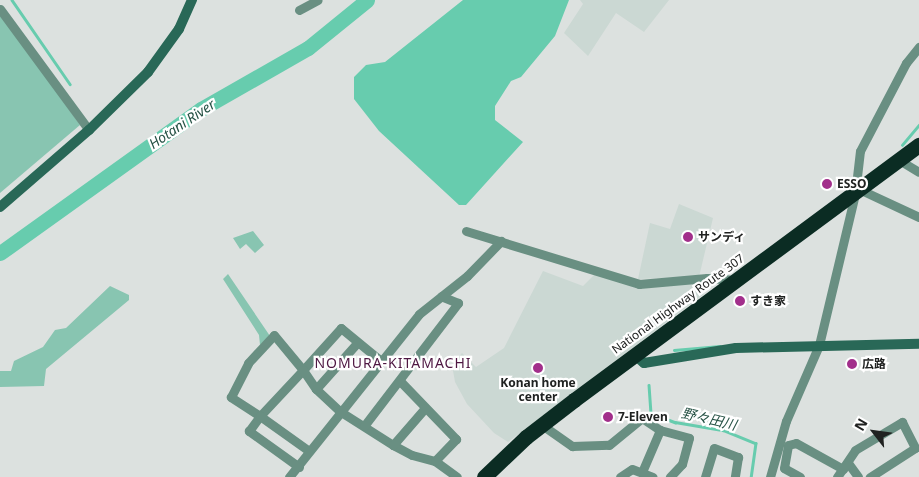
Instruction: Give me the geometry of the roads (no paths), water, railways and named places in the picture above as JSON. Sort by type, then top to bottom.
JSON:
[{"type":"highway","name":"National Highway Route 307","points":[[484,477],[542,425],[919,145]]},
{"type":"street","points":[[0,207],[89,130],[148,72],[179,29],[192,0]]},
{"type":"street","points":[[299,10],[318,0]]},
{"type":"street","points":[[0,9],[89,130]]},
{"type":"street","points":[[770,477],[786,421],[819,345],[858,192],[860,151],[906,64],[919,47]]},
{"type":"street","points":[[897,162],[919,172]]},
{"type":"street","points":[[858,192],[876,197],[919,217]]},
{"type":"street","points":[[466,231],[639,284],[707,278],[736,280]]},
{"type":"street","points":[[289,477],[299,467],[309,451],[419,314],[466,276],[501,241]]},
{"type":"street","points":[[364,426],[458,303],[441,296]]},
{"type":"street","points":[[299,467],[249,431],[260,416],[341,328],[381,361]]},
{"type":"street","points":[[309,451],[232,397],[248,363],[274,335],[303,370],[316,390],[341,412],[393,445],[412,455],[435,461],[457,477]]},
{"type":"street","points":[[316,390],[358,343]]},
{"type":"street","points":[[635,355],[644,363],[736,348],[919,344]]},
{"type":"street","points":[[400,381],[456,439],[435,461]]},
{"type":"street","points":[[393,445],[425,408]]},
{"type":"street","points":[[542,425],[572,446],[609,445],[642,418],[660,430],[689,438],[682,464],[670,477]]},
{"type":"street","points":[[843,470],[855,450],[902,422],[917,448],[870,477]]},
{"type":"street","points":[[642,472],[660,430]]},
{"type":"street","points":[[800,477],[784,468],[788,445],[796,443],[858,477]]},
{"type":"street","points":[[705,477],[714,448],[738,457],[735,477]]},
{"type":"street","points":[[620,477],[632,469],[653,477]]},
{"type":"waterway","points":[[12,0],[70,84]]},
{"type":"waterway","name":"Hotani River","points":[[0,253],[201,109],[308,48],[367,0]]},
{"type":"waterway","name":"野々田川","points":[[902,145],[919,125]]},
{"type":"waterway","name":"野々田川","points":[[674,350],[720,346]]},
{"type":"waterway","name":"野々田川","points":[[649,385],[651,413],[675,422],[723,430],[756,443],[751,477]]},
{"type":"place","name":"ESSO","points":[[827,184]]},
{"type":"place","name":"サンディ","points":[[688,237]]},
{"type":"place","name":"すき家","points":[[740,301]]},
{"type":"place","name":"広路","points":[[852,364]]},
{"type":"place","name":"Konan home center","points":[[538,368]]},
{"type":"place","name":"7-Eleven","points":[[608,417]]},
{"type":"district","name":"NOMURA-KITAMACHI","points":[[393,363]]}]
